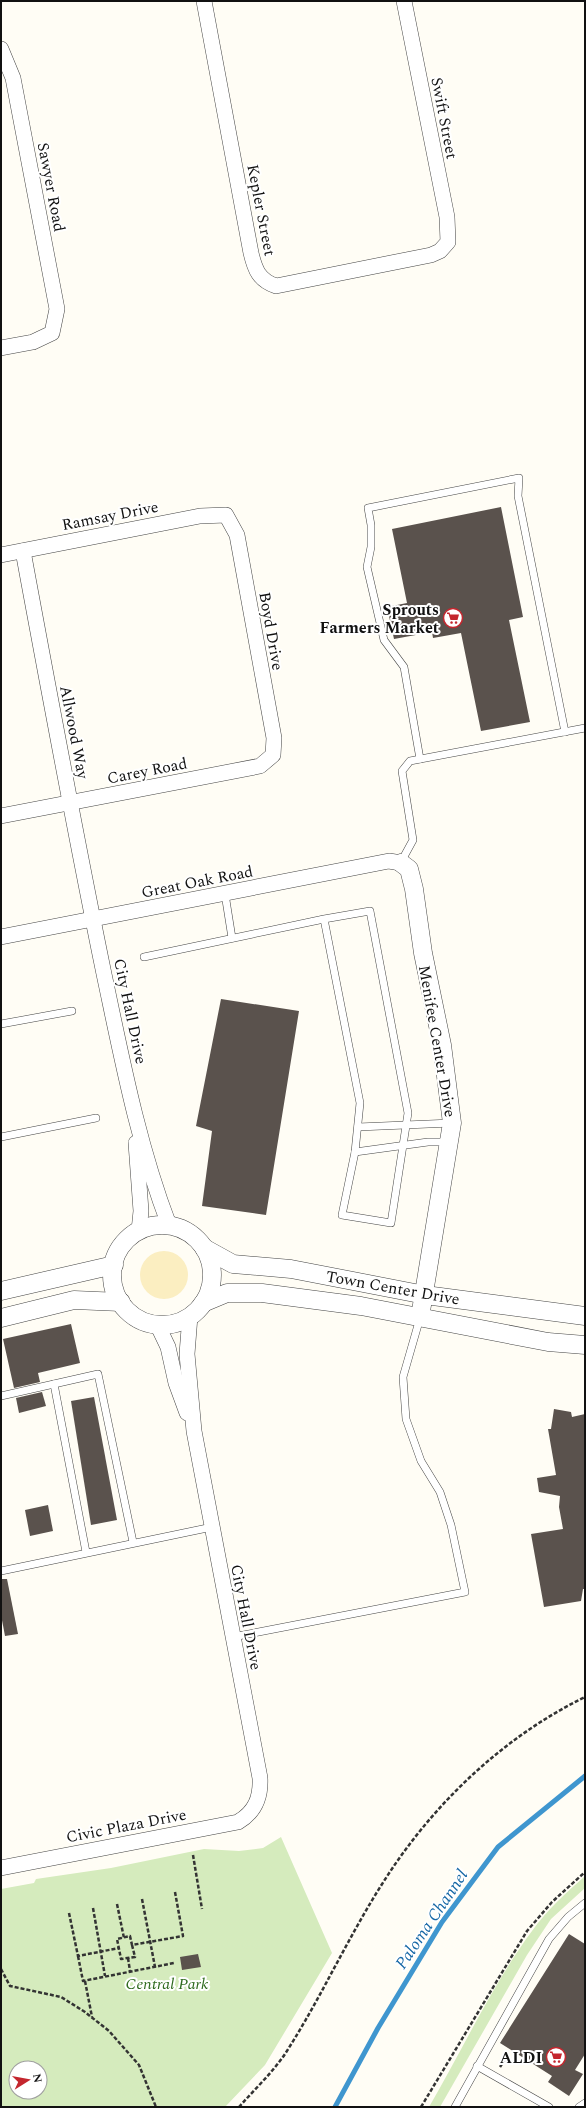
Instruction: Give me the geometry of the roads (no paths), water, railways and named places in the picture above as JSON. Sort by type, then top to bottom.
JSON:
[{"type":"street","name":"Kepler Street","points":[[204,1],[251,253],[256,271],[265,282],[276,286],[431,255],[440,251],[448,242]]},
{"type":"street","name":"Swift Street","points":[[404,1],[447,217],[448,242]]},
{"type":"street","name":"Sawyer Road","points":[[1,50],[13,78],[57,309],[52,333],[33,342],[1,348]]},
{"type":"street","name":"Ramsay Drive","points":[[1,555],[200,516],[226,515]]},
{"type":"street","name":"Boyd Drive","points":[[226,515],[237,535],[274,738],[273,755]]},
{"type":"street","name":"Allwood Way","points":[[23,551],[93,920]]},
{"type":"street","name":"Carey Road","points":[[1,816],[70,804],[260,766],[273,755]]},
{"type":"street","name":"Great Oak Road","points":[[1,937],[389,861],[401,862]]},
{"type":"street","name":"Menifee Center Drive","points":[[401,862],[409,869],[414,889],[423,952],[442,1045],[452,1123],[420,1317]]},
{"type":"street","name":"City Hall Drive","points":[[93,920],[133,1110],[158,1195],[169,1226]]},
{"type":"street","name":"City Hall Drive","points":[[133,1110],[142,1211],[139,1231]]},
{"type":"street","name":"Town Center Drive","points":[[154,1226],[169,1226],[181,1229],[191,1234],[204,1248],[210,1261],[212,1275],[210,1290],[203,1303],[190,1316],[178,1322],[157,1324],[136,1317],[121,1302],[113,1280],[114,1265],[123,1245],[139,1231],[154,1226]]},
{"type":"street","name":"Town Center Drive","points":[[204,1248],[233,1264],[291,1269],[424,1295],[585,1316]]},
{"type":"street","points":[[1,1291],[114,1265]]},
{"type":"street","name":"Town Center Drive","points":[[203,1303],[227,1293],[262,1293],[361,1306],[548,1342],[585,1345]]},
{"type":"street","points":[[1,1318],[74,1300],[121,1302]]},
{"type":"street","name":"City Hall Drive","points":[[190,1316],[187,1354],[194,1431],[260,1778],[260,1789],[254,1809]]},
{"type":"street","name":"City Hall Drive","points":[[157,1324],[168,1346],[176,1383],[194,1431]]},
{"type":"street","name":"Civic Plaza Drive","points":[[1,1868],[238,1822],[254,1809]]},
{"type":"lane","points":[[420,759],[404,667],[384,640],[367,567],[371,547],[371,525],[368,508],[519,478],[518,496],[565,732]]},
{"type":"lane","points":[[401,862],[413,840],[402,772],[410,761],[585,728]]},
{"type":"lane","points":[[225,894],[232,938]]},
{"type":"lane","points":[[144,957],[324,919],[370,911],[408,1113],[391,1223],[342,1215],[355,1152],[360,1102],[324,919]]},
{"type":"lane","points":[[1,1024],[72,1011]]},
{"type":"lane","points":[[1,1137],[96,1118]]},
{"type":"lane","points":[[358,1127],[452,1123]]},
{"type":"lane","points":[[355,1152],[403,1145],[450,1142]]},
{"type":"lane","points":[[233,1637],[464,1592],[451,1525],[440,1492],[421,1461],[406,1419],[403,1377],[420,1317]]},
{"type":"lane","points":[[1,1396],[98,1374],[133,1542]]},
{"type":"lane","points":[[54,1384],[86,1552]]},
{"type":"lane","points":[[1,1571],[133,1542],[212,1527]]},
{"type":"lane","points":[[455,2107],[549,1938],[568,1917],[585,1903]]},
{"type":"lane","points":[[477,2066],[549,2107]]},
{"type":"lane","points":[[579,2107],[585,2103]]},
{"type":"waterway","name":"Paloma Channel","points":[[335,2107],[378,2028],[442,1922],[498,1847],[585,1776]]},
{"type":"place","name":"Sprouts Farmers Market","points":[[453,618]]},
{"type":"place","name":"ALDI","points":[[556,2057]]},
{"type":"park label","name":"Central Park","points":[[167,1983]]}]
